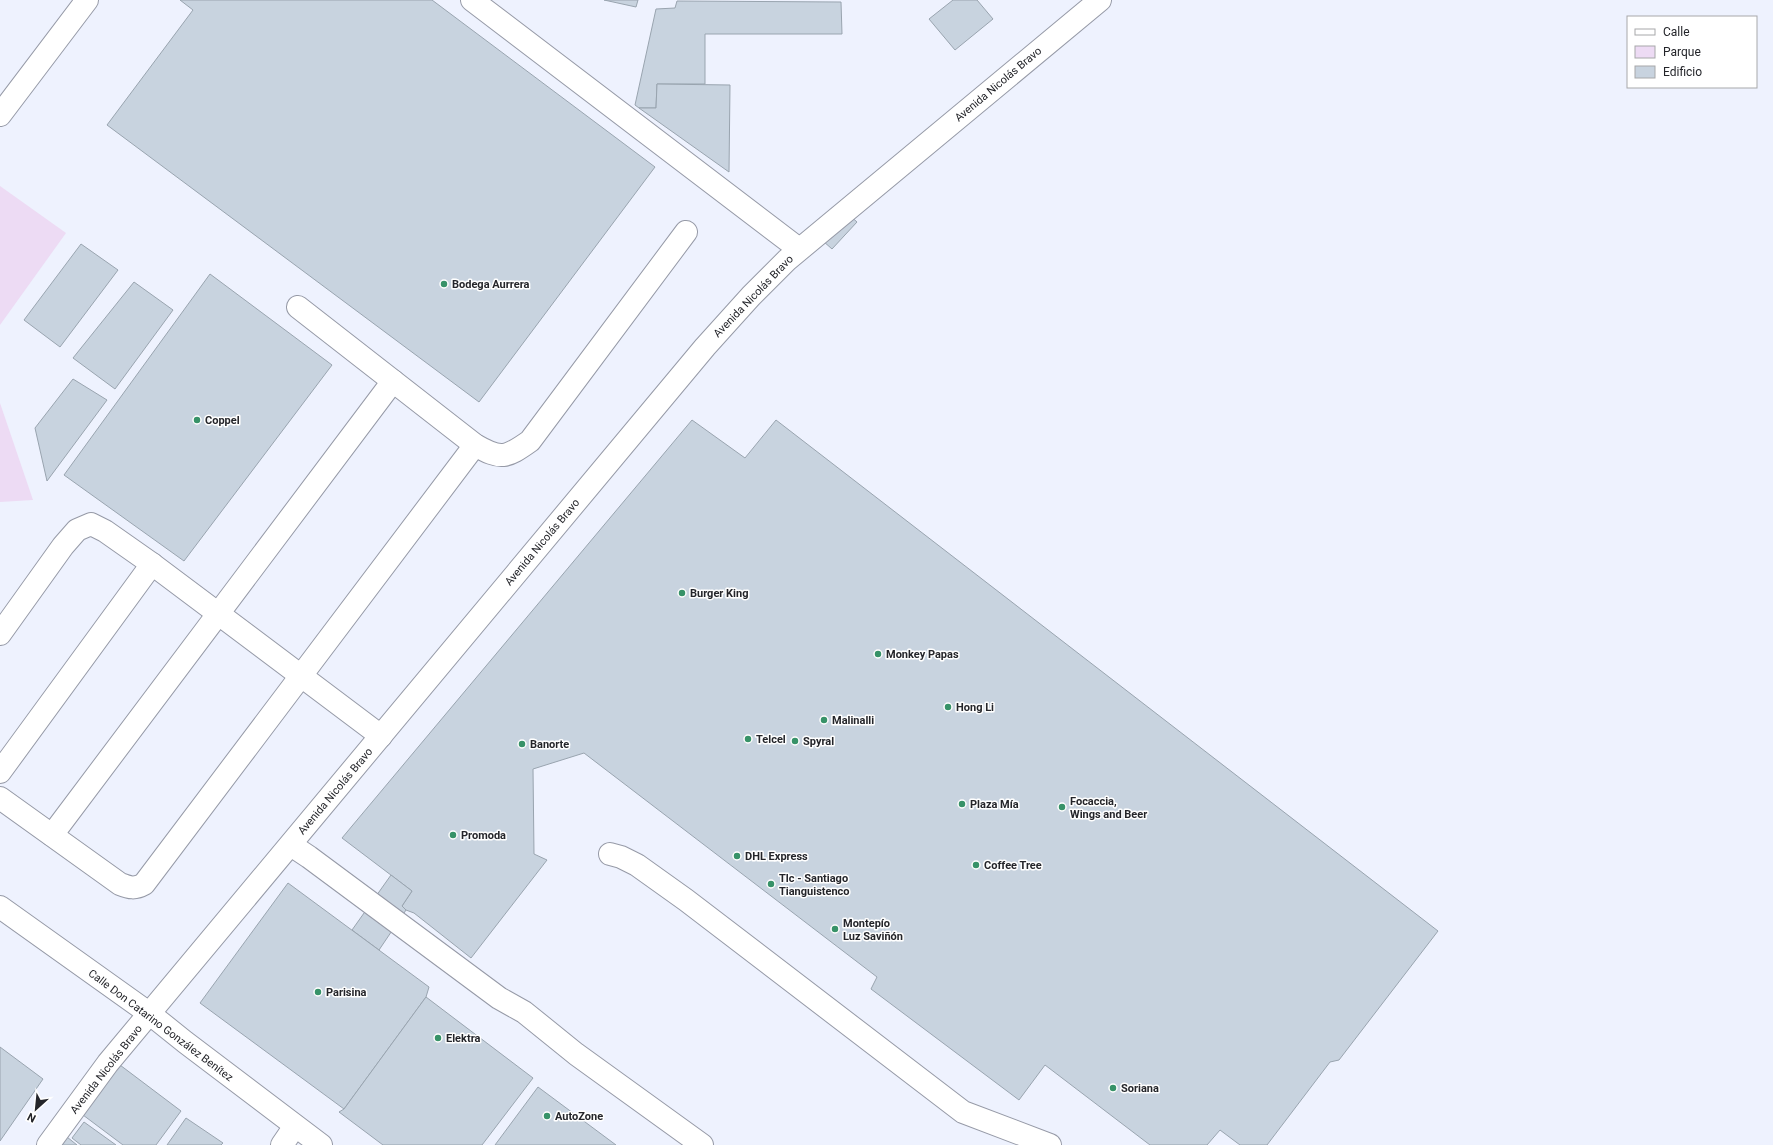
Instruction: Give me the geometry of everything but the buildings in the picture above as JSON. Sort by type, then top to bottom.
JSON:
[{"type":"street","points":[[0,115],[86,0]]},
{"type":"street","points":[[472,0],[799,249]]},
{"type":"street","name":"Avenida Nicolás Bravo","points":[[48,1145],[108,1064],[705,347],[751,296],[799,249],[1100,0]]},
{"type":"street","points":[[298,306],[475,444],[488,452],[500,456],[512,454],[530,441],[686,232]]},
{"type":"street","points":[[52,835],[217,613],[393,381]]},
{"type":"street","points":[[0,798],[120,884],[130,888],[137,888],[144,884],[475,444]]},
{"type":"street","points":[[0,634],[62,546],[77,530],[91,524],[106,531],[152,564],[381,736]]},
{"type":"street","points":[[0,772],[152,564]]},
{"type":"street","points":[[291,845],[499,998],[524,1012],[576,1054],[702,1145]]},
{"type":"street","points":[[610,854],[637,865],[686,900],[963,1112],[1050,1145]]},
{"type":"street","name":"Calle Don Catarino González Benítez","points":[[0,907],[150,1014],[321,1145]]},
{"type":"street","points":[[282,1145],[295,1126]]},
{"type":"green space","points":[[0,186],[66,233],[0,325]]},
{"type":"green space","points":[[0,403],[33,500],[0,502]]},
{"type":"place","name":"Bodega Aurrera","points":[[444,284]]},
{"type":"place","name":"Coppel","points":[[197,420]]},
{"type":"place","name":"Burger King","points":[[682,593]]},
{"type":"place","name":"Monkey Papas","points":[[878,654]]},
{"type":"place","name":"Hong Li","points":[[948,707]]},
{"type":"place","name":"Malinalli","points":[[824,720]]},
{"type":"place","name":"Telcel","points":[[748,739]]},
{"type":"place","name":"Spyral","points":[[795,741]]},
{"type":"place","name":"Banorte","points":[[522,744]]},
{"type":"place","name":"Plaza Mía","points":[[962,804]]},
{"type":"place","name":"Focaccia, Wings and Beer","points":[[1062,807]]},
{"type":"place","name":"Promoda","points":[[453,835]]},
{"type":"place","name":"DHL Express","points":[[737,856]]},
{"type":"place","name":"Coffee Tree","points":[[976,865]]},
{"type":"place","name":"Tlc - Santiago Tianguistenco","points":[[771,884]]},
{"type":"place","name":"Montepío Luz Saviñón","points":[[835,929]]},
{"type":"place","name":"Parisina","points":[[318,992]]},
{"type":"place","name":"Elektra","points":[[438,1038]]},
{"type":"place","name":"Soriana","points":[[1113,1088]]},
{"type":"place","name":"AutoZone","points":[[547,1116]]}]
